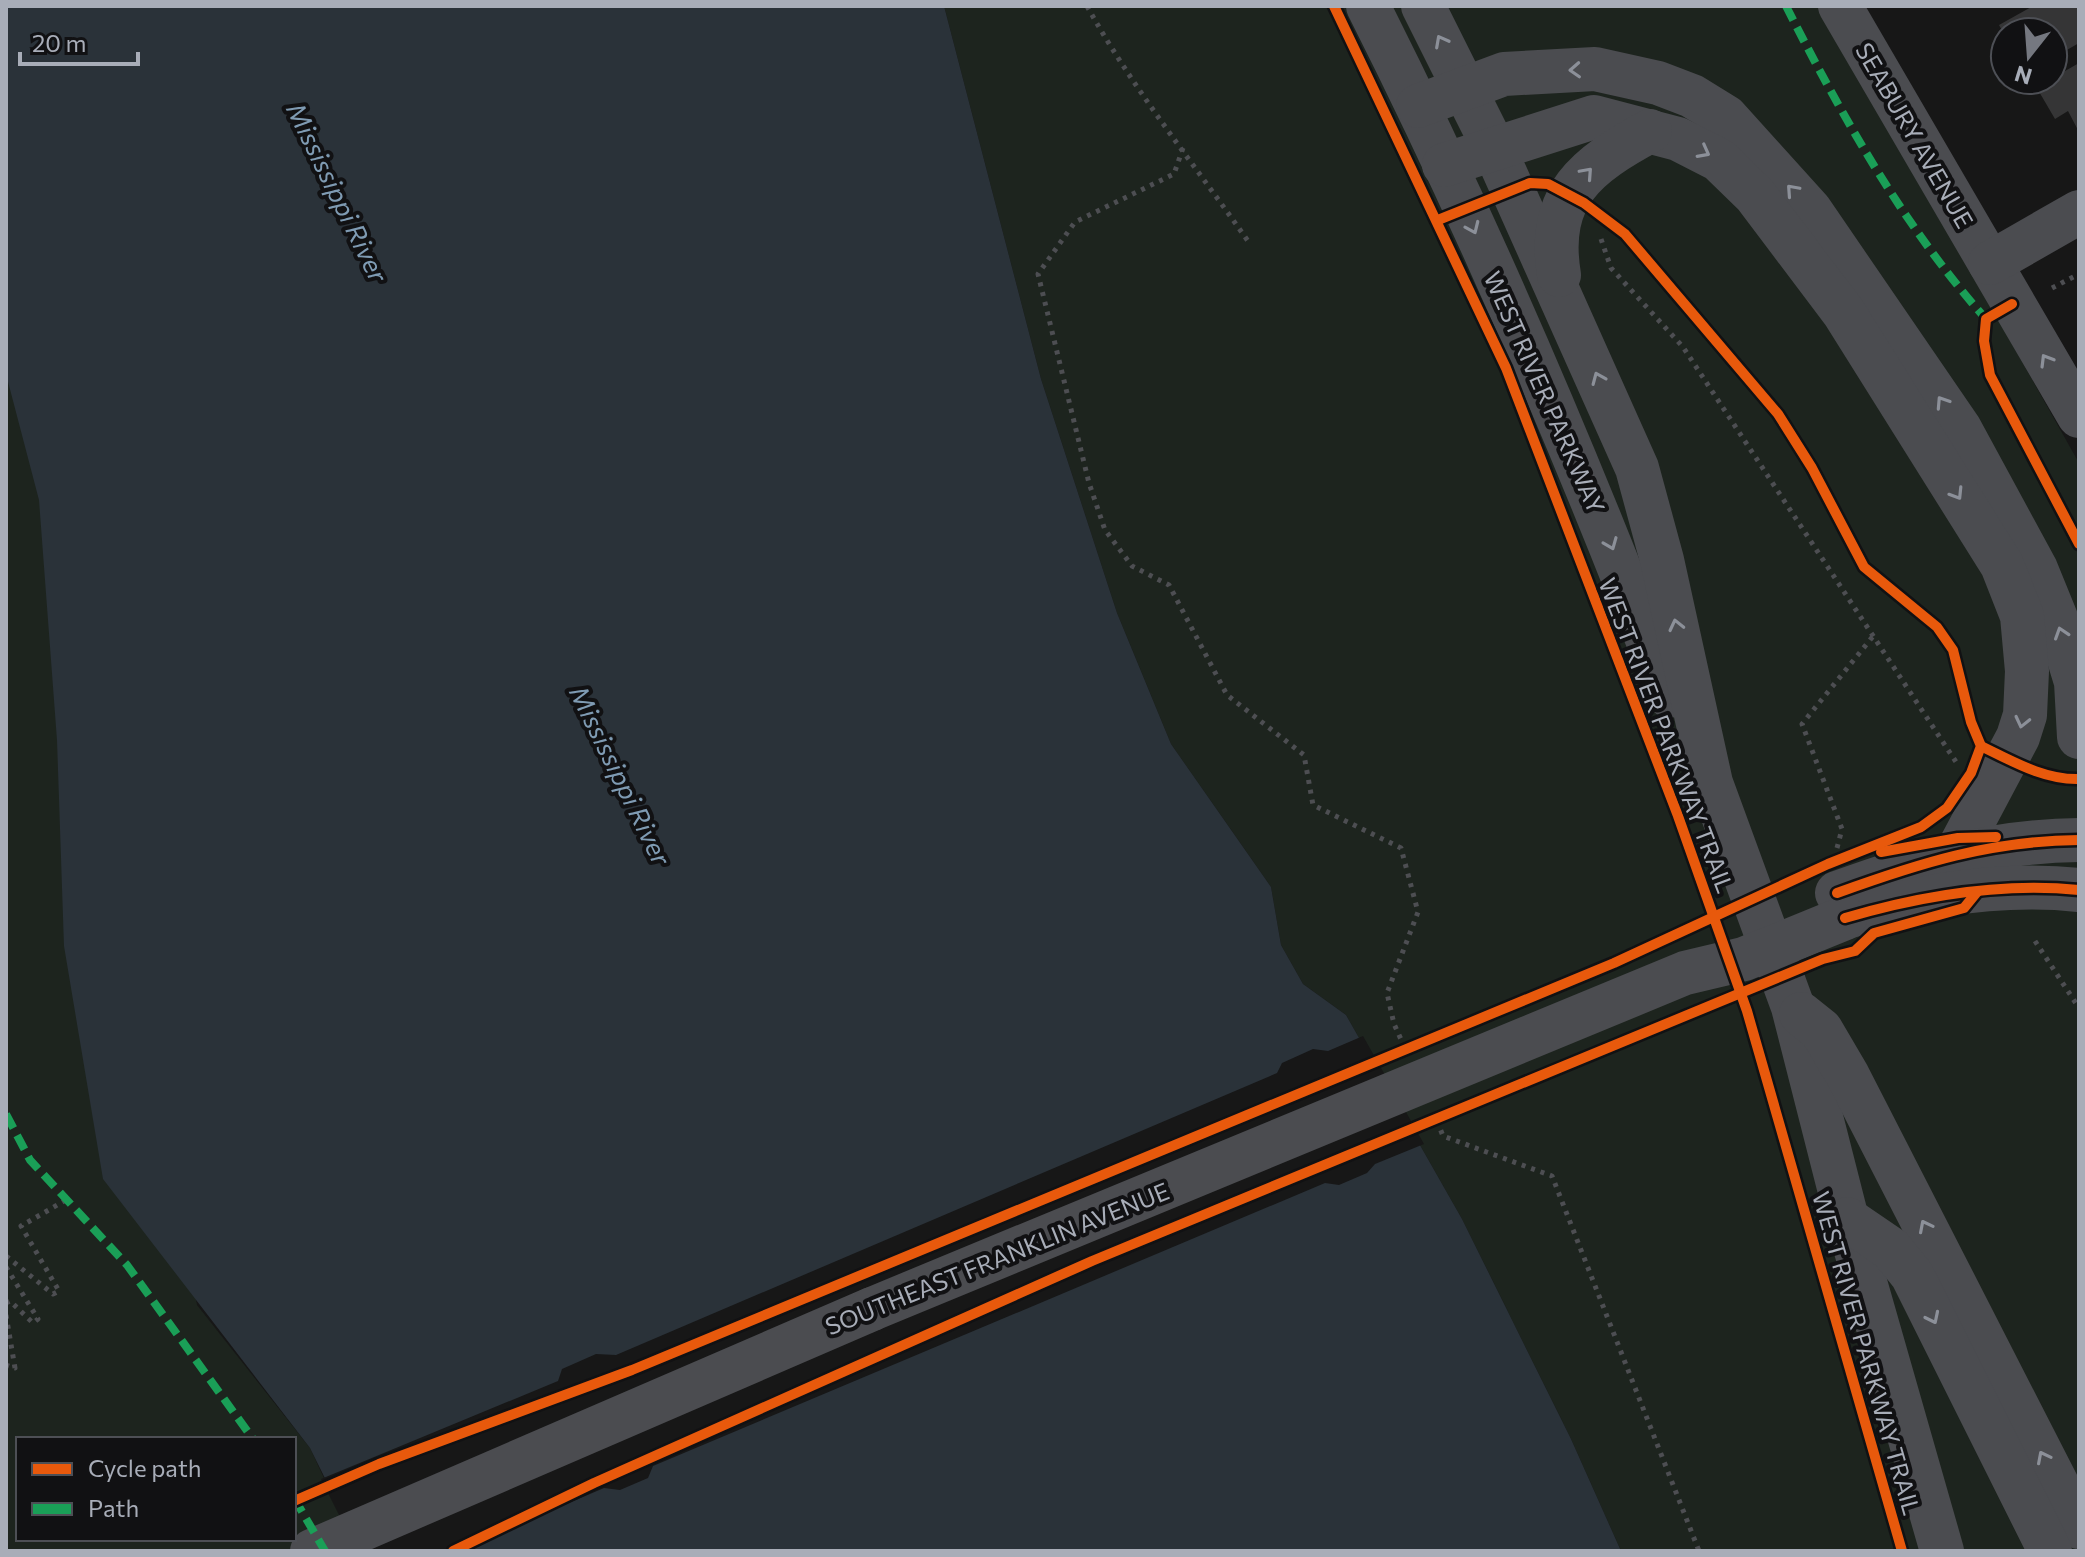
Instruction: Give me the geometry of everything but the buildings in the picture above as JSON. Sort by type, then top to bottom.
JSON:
[{"type":"street","name":"WEST RIVER PARKWAY","points":[[1368,6],[1418,106],[1612,547],[1682,731],[1711,783]]},
{"type":"street","name":"WEST RIVER PARKWAY","points":[[1423,6],[1493,146],[1637,468],[1662,560],[1711,783],[1793,1007],[1847,1219],[1942,1551]]},
{"type":"street","name":"SEABURY AVENUE","points":[[1840,6],[2079,416]]},
{"type":"street","points":[[1418,106],[1504,74],[1595,69],[1658,83],[1692,96],[1726,117],[1810,210],[1960,429],[2036,569],[2058,623],[2076,682],[2079,737]]},
{"type":"street","points":[[1444,165],[1493,146],[1594,117],[1678,139],[1719,160],[1755,195],[1844,313],[2002,565],[2022,616],[2027,671],[2025,715],[2018,737],[1956,854]]},
{"type":"street","points":[[1562,297],[1556,255],[1556,223],[1580,203],[1593,165],[1650,131]]},
{"type":"street","points":[[1990,263],[2079,212]]},
{"type":"street","points":[[1839,888],[1956,854],[2043,841],[2079,840]]},
{"type":"street","points":[[1839,888],[1934,895],[2042,888],[2079,890]]},
{"type":"street","name":"SOUTHEAST FRANKLIN AVENUE","points":[[312,1551],[872,1309],[1685,973],[1741,935],[1839,888]]},
{"type":"street","points":[[1793,1007],[1821,1030],[1848,1076],[2079,1527]]},
{"type":"street","points":[[1847,1219],[1891,1249],[1912,1275],[2050,1551]]},
{"type":"path","points":[[1087,6],[1141,97],[1183,148],[1250,244]]},
{"type":"path","points":[[1183,148],[1174,174],[1075,222],[1038,274],[1041,289],[1089,483],[1105,530],[1132,566],[1169,585],[1227,695],[1304,755],[1313,805],[1401,848],[1418,912],[1387,993],[1394,1024]]},
{"type":"path","points":[[1580,203],[1611,268],[1683,347],[1966,778]]},
{"type":"path","points":[[1839,888],[1842,829],[1802,724],[1874,635]]},
{"type":"path","points":[[2035,941],[2079,1008]]},
{"type":"path","points":[[1443,1136],[1552,1176],[1699,1551]]},
{"type":"path","points":[[6,1256],[53,1294],[59,1291],[21,1226],[66,1200]]},
{"type":"path","points":[[6,1267],[38,1319],[33,1323],[10,1301],[6,1303]]},
{"type":"path","points":[[6,1315],[15,1368],[6,1365]]},
{"type":"shaded area","points":[[944,6],[1822,6],[2079,463],[2079,1551],[1621,1551],[1571,1439],[1462,1219],[1346,1015],[1303,984],[1281,945],[1271,887],[1171,744],[1117,613],[1041,379]]},
{"type":"shaded area","points":[[6,225],[197,1305],[310,1448],[358,1551],[6,1551]]},
{"type":"water","name":"Mississippi River","points":[[6,6],[944,6],[1041,379],[1117,613],[1171,744],[1271,887],[1281,945],[1303,984],[1346,1015],[1462,1219],[1571,1439],[1621,1551],[361,1551],[310,1448],[103,1179],[64,946],[57,740],[39,500],[6,374]]},
{"type":"pier","points":[[1363,1036],[1424,1144],[1375,1164],[1367,1173],[1339,1185],[1325,1183],[653,1466],[648,1478],[620,1490],[604,1488],[457,1551],[357,1551],[321,1479],[558,1381],[562,1369],[596,1354],[616,1355],[1277,1073],[1282,1063],[1313,1049],[1328,1051]]},
{"type":"marked path","points":[[1786,6],[1852,129],[1901,209],[1986,319]]},
{"type":"marked path","points":[[6,1114],[30,1160],[127,1265],[252,1437]]},
{"type":"marked path","points":[[296,1501],[325,1551]]},
{"type":"cycle path","name":"WEST RIVER PARKWAY TRAIL","points":[[1334,6],[1506,368],[1678,816],[1747,1011],[1902,1551]]},
{"type":"cycle path","points":[[296,1500],[379,1464],[632,1370],[1614,963],[1828,864],[1921,827],[1947,808],[1971,773],[1981,746],[1971,722],[1953,650],[1937,627],[1864,567],[1812,468],[1778,414],[1625,234],[1584,203],[1548,184],[1530,183],[1438,220]]},
{"type":"cycle path","points":[[2012,304],[1986,319],[1984,341],[1990,375],[2079,544]]},
{"type":"cycle path","points":[[1981,746],[2041,773],[2079,779]]},
{"type":"cycle path","points":[[1881,852],[1958,838],[1996,837]]},
{"type":"cycle path","points":[[1837,893],[1897,872],[1985,849],[2079,840]]},
{"type":"cycle path","points":[[1845,918],[1902,903],[1960,893],[2020,888],[2079,890]]},
{"type":"cycle path","points":[[453,1551],[594,1483],[1092,1261],[1823,959],[1855,951],[1874,933],[1964,908],[1977,892]]}]
